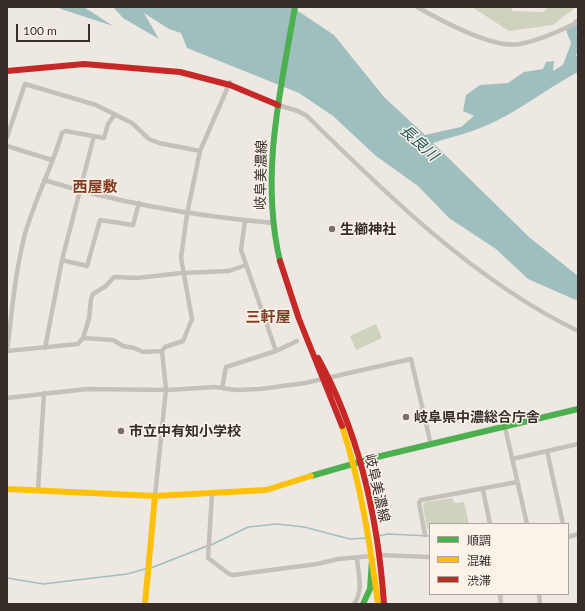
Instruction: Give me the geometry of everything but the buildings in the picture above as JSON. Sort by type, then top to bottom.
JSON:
[{"type":"main road","name":"岐阜美濃線","points":[[295,7],[272,146],[271,180],[273,223],[280,261],[289,295],[306,339],[340,402],[376,536],[384,604]]},
{"type":"main road","points":[[7,71],[84,64],[180,72],[230,83],[278,105]]},
{"type":"main road","points":[[7,488],[155,496],[266,490],[357,463],[578,409]]},
{"type":"main road","name":"岐阜美濃線","points":[[357,463],[378,604]]},
{"type":"main road","points":[[145,604],[155,496]]},
{"type":"main road","points":[[363,604],[371,590],[370,570],[372,558]]},
{"type":"street","points":[[417,7],[492,42],[506,45],[520,44],[562,30],[578,22]]},
{"type":"street","points":[[155,496],[166,389],[162,351],[164,347],[183,341],[192,318],[182,273],[180,254],[200,151],[230,83]]},
{"type":"street","points":[[7,137],[25,84],[96,105],[132,123],[149,139],[160,143],[200,151]]},
{"type":"street","points":[[278,105],[298,110],[307,116],[385,192],[491,278],[522,299],[578,331]]},
{"type":"street","points":[[116,114],[108,124],[104,138],[65,132],[62,133],[35,201],[25,235],[15,289],[7,351],[78,344],[83,338],[93,294],[106,286],[112,278],[157,277],[182,273],[229,271],[246,265]]},
{"type":"street","points":[[45,348],[62,260],[78,191],[94,136]]},
{"type":"street","points":[[7,146],[52,160]]},
{"type":"street","points":[[44,180],[78,191],[187,214],[273,223]]},
{"type":"street","points":[[62,260],[87,266],[100,220],[133,225],[138,203]]},
{"type":"street","points":[[245,220],[241,250],[276,351]]},
{"type":"street","points":[[83,338],[113,340],[123,346],[134,348],[143,352],[162,351]]},
{"type":"street","points":[[222,388],[226,367],[276,351],[297,341]]},
{"type":"street","points":[[7,398],[87,389],[260,389],[327,379],[411,359],[431,445]]},
{"type":"street","points":[[38,490],[44,393]]},
{"type":"street","points":[[505,427],[527,523]]},
{"type":"street","points":[[512,459],[578,444]]},
{"type":"street","points":[[546,451],[563,523]]},
{"type":"street","points":[[425,534],[418,503],[421,500],[483,490],[518,482]]},
{"type":"street","points":[[483,490],[490,523]]},
{"type":"street","points":[[212,494],[208,549],[210,561],[229,574],[233,575],[357,558],[372,558]]},
{"type":"street","points":[[379,555],[429,557]]},
{"type":"street","points":[[354,604],[359,597],[360,590],[357,558]]},
{"type":"green space","points":[[472,7],[510,7],[513,11],[543,12],[548,7],[576,7],[553,25],[509,31]]},
{"type":"green space","points":[[376,324],[382,338],[356,350],[350,336]]},
{"type":"green space","points":[[453,498],[454,503],[464,502],[469,523],[429,523],[429,529],[427,528],[423,506],[425,502]]},
{"type":"water","points":[[58,7],[84,7],[113,26],[61,9]]},
{"type":"water","name":"長良川","points":[[113,7],[292,7],[334,35],[384,97],[425,135],[461,127],[474,116],[463,111],[466,95],[480,85],[508,83],[524,72],[543,69],[546,62],[554,61],[553,71],[578,55],[578,72],[494,122],[479,129],[433,143],[529,237],[578,276],[578,301],[528,279],[496,249],[449,218],[418,186],[376,156],[333,116],[299,93],[187,48],[181,33],[169,29],[144,13],[159,39],[123,18]]},
{"type":"waterway","points":[[565,72],[576,43],[571,31],[578,23]]},
{"type":"waterway","points":[[211,545],[248,527],[277,524],[304,527],[350,539],[367,538]]},
{"type":"waterway","points":[[378,536],[388,534],[429,536]]},
{"type":"waterway","points":[[151,568],[207,546]]},
{"type":"waterway","points":[[7,578],[43,584],[127,574],[145,569]]},
{"type":"traffic: fast","points":[[280,261],[274,229],[272,166],[278,102],[295,7]]},
{"type":"traffic: fast","points":[[311,476],[377,457],[578,409]]},
{"type":"traffic: fast","points":[[363,604],[370,589],[372,560]]},
{"type":"traffic: slow","points":[[342,426],[360,492],[378,604]]},
{"type":"traffic: slow","points":[[7,489],[155,496],[266,490],[311,476]]},
{"type":"traffic: slow","points":[[145,604],[155,496]]},
{"type":"traffic: jam","points":[[7,71],[84,64],[180,72],[230,85],[278,105]]},
{"type":"traffic: jam","points":[[280,261],[299,319],[342,426]]},
{"type":"traffic: jam","points":[[318,358],[333,387],[356,447],[372,508],[384,604]]},
{"type":"place","name":"生櫛神社","points":[[332,229]]},
{"type":"place","name":"岐阜県中濃総合庁舎","points":[[406,417]]},
{"type":"place","name":"市立中有知小学校","points":[[121,431]]},
{"type":"district","name":"西屋敷","points":[[95,187]]},
{"type":"district","name":"三軒屋","points":[[268,317]]}]
